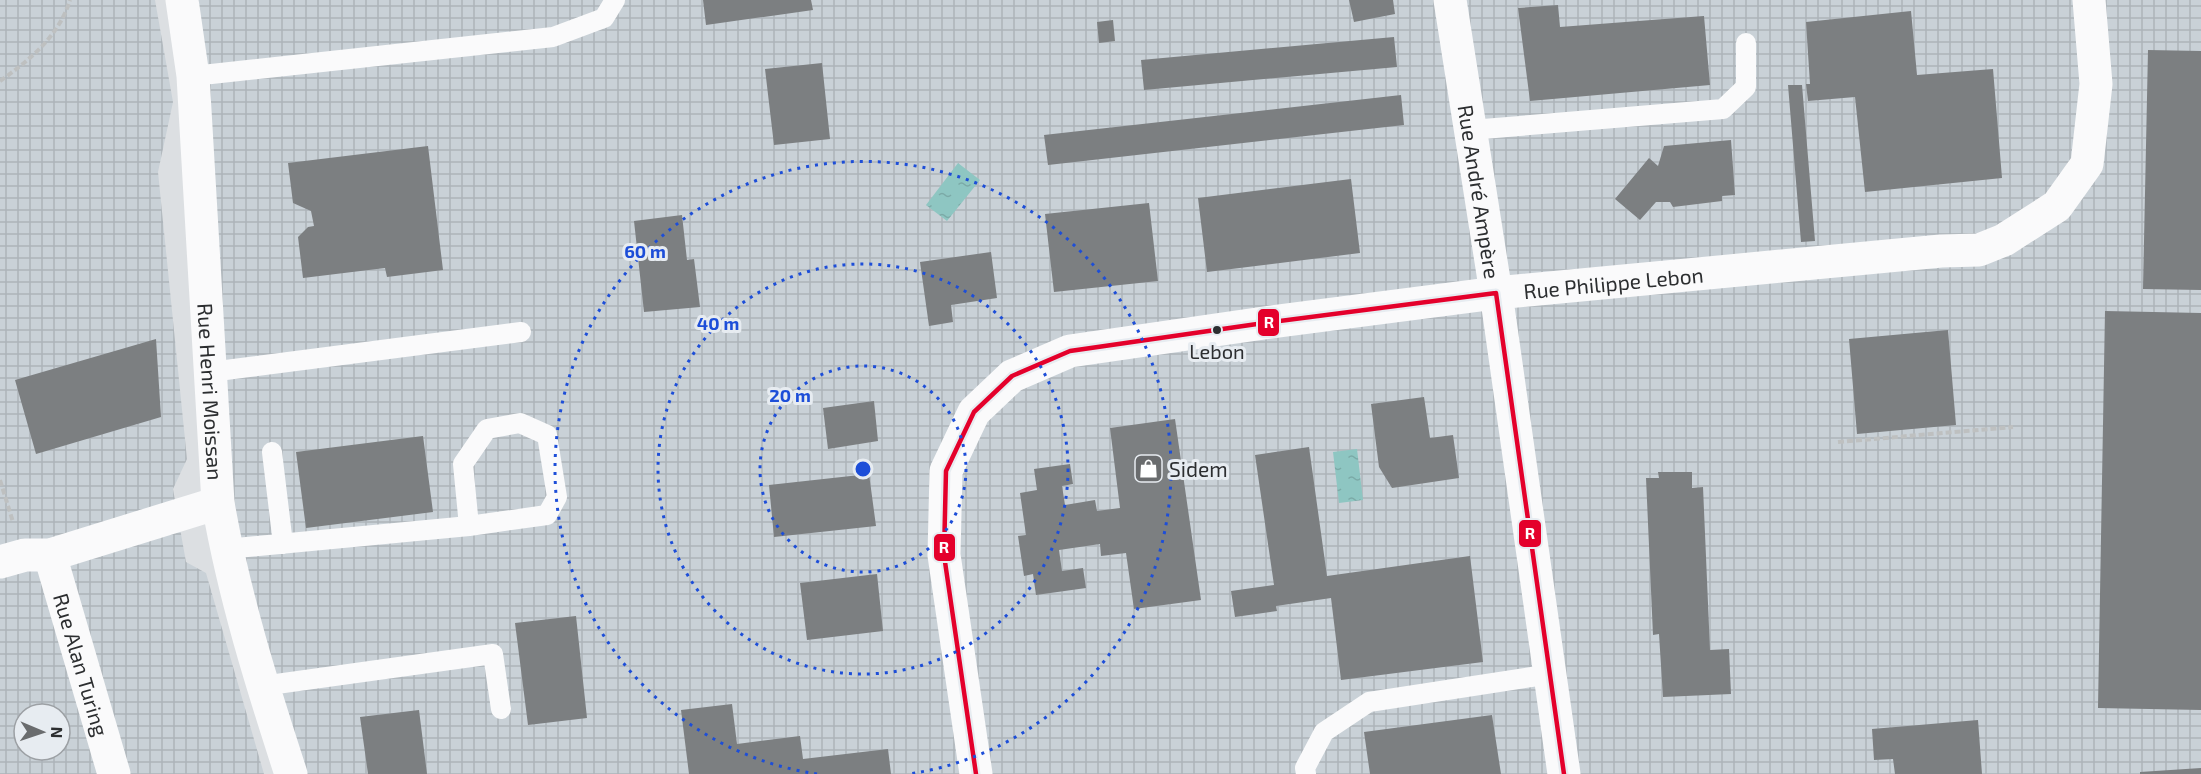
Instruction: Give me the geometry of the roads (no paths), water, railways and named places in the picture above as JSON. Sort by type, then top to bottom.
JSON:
[{"type":"street","name":"Rue Henri Moissan","points":[[182,0],[193,76],[218,503],[241,614],[291,774]]},
{"type":"street","name":"Rue André Ampère","points":[[1450,0],[1496,293],[1564,774]]},
{"type":"street","name":"Rue Philippe Lebon","points":[[976,774],[944,555],[946,471],[974,412],[1012,376],[1070,351],[1264,323],[1496,293],[1941,251],[1980,250],[2004,240],[2057,206],[2087,164],[2096,84],[2089,0]]},
{"type":"street","points":[[25,557],[218,503]]},
{"type":"street","name":"Rue Alan Turing","points":[[25,557],[114,774]]},
{"type":"lane","points":[[193,76],[553,37],[604,18],[615,0]]},
{"type":"lane","points":[[1471,130],[1723,109],[1746,87],[1746,43]]},
{"type":"lane","points":[[210,372],[521,332]]},
{"type":"lane","points":[[226,549],[469,526],[547,515],[557,497],[547,435],[520,423],[487,429],[463,464],[469,526]]},
{"type":"lane","points":[[272,452],[283,544]]},
{"type":"lane","points":[[262,686],[493,654],[501,709]]},
{"type":"lane","points":[[1306,774],[1305,768],[1324,732],[1369,702],[1551,674]]},
{"type":"water","points":[[958,163],[980,180],[947,221],[926,205]]},
{"type":"water","points":[[1357,449],[1363,500],[1339,503],[1333,452]]},
{"type":"place","name":"Lebon","points":[[1217,330]]},
{"type":"place","name":"Sidem","points":[[1148,468]]}]
